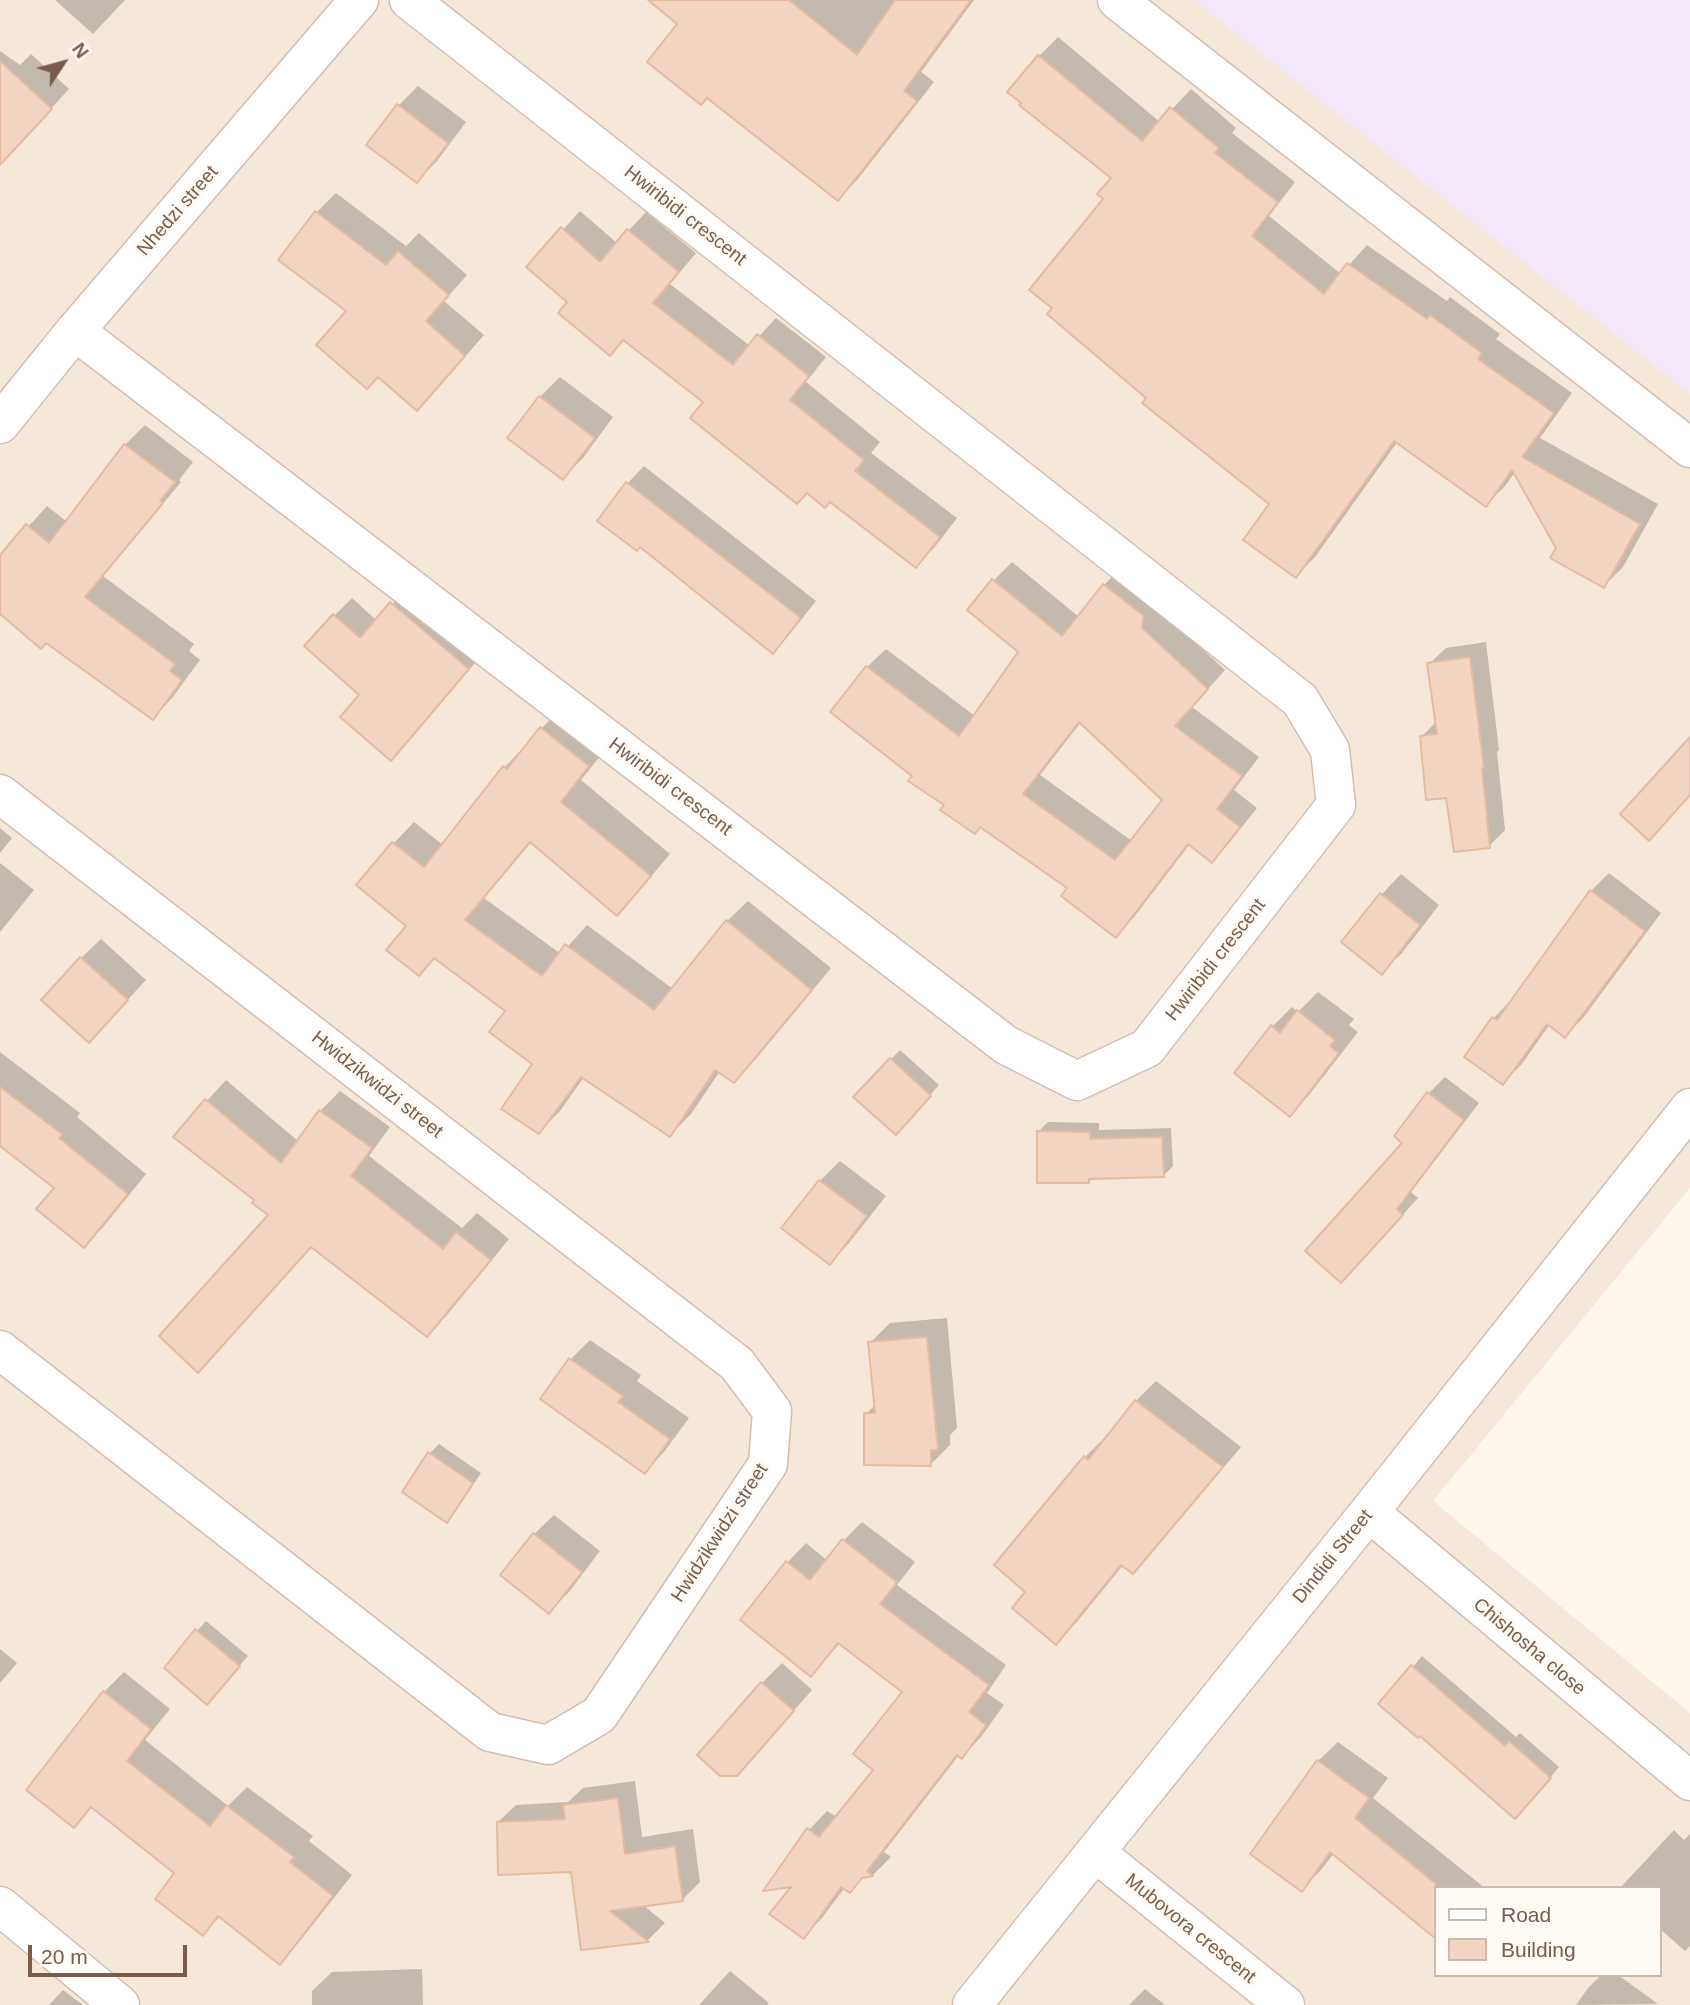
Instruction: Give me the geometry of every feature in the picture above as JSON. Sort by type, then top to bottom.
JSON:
[{"type":"street","name":"Nhedzi street","points":[[0,424],[75,331],[359,0]]},
{"type":"street","name":"Hwiribidi crescent","points":[[75,331],[1006,1045],[1077,1082],[1147,1048],[1335,805],[1330,750],[1300,699],[409,0]]},
{"type":"street","points":[[1117,0],[1690,448]]},
{"type":"street","name":"Hwidzikwidzi street","points":[[0,794],[737,1364],[772,1411],[768,1464],[600,1715],[548,1745],[490,1732],[0,1350]]},
{"type":"street","name":"Dindidi Street","points":[[972,2005],[1369,1513],[1690,1108]]},
{"type":"street","name":"Chishosha close","points":[[1369,1513],[1690,1781]]},
{"type":"street","name":"Mubovora crescent","points":[[1096,1853],[1285,2005]]},
{"type":"street","points":[[0,1906],[120,2005]]},
{"type":"shaded area","points":[[0,0],[1690,0],[1690,1188],[1433,1501],[1690,1713],[1690,2005],[0,2005]]},
{"type":"shaded area","points":[[1194,0],[1690,0],[1690,394]]},
{"type":"building","points":[[648,0],[789,0],[857,55],[895,0],[971,0],[904,91],[917,101],[838,201],[707,98],[701,105],[647,62],[677,24]]},
{"type":"building","points":[[1038,55],[1142,141],[1170,107],[1219,148],[1215,153],[1278,202],[1252,236],[1324,294],[1347,263],[1427,319],[1430,315],[1482,353],[1478,359],[1554,413],[1522,457],[1640,524],[1604,588],[1550,558],[1556,548],[1512,470],[1486,507],[1394,441],[1296,578],[1243,540],[1269,504],[1142,403],[1146,398],[1047,314],[1052,308],[1029,290],[1103,199],[1097,194],[1111,178],[1019,105],[1021,103],[1007,92]]},
{"type":"building","points":[[0,61],[52,109],[0,165]]},
{"type":"building","points":[[397,104],[448,143],[417,183],[366,145]]},
{"type":"building","points":[[315,211],[386,265],[398,251],[449,295],[426,321],[465,356],[417,411],[378,377],[367,389],[316,345],[346,311],[278,260]]},
{"type":"building","points":[[561,227],[600,262],[627,229],[679,272],[653,303],[733,365],[757,334],[809,376],[790,400],[864,460],[855,471],[940,537],[916,568],[830,502],[825,508],[807,493],[797,504],[690,418],[703,402],[623,340],[610,356],[558,313],[567,302],[526,267]]},
{"type":"building","points":[[539,396],[595,438],[563,480],[507,438]]},
{"type":"building","points":[[124,444],[175,482],[160,501],[163,503],[85,597],[175,664],[170,671],[182,680],[153,720],[46,643],[41,649],[0,614],[0,555],[26,524],[49,543]]},
{"type":"building","points":[[626,482],[801,618],[773,654],[640,547],[637,551],[597,521]]},
{"type":"building","points":[[992,579],[1062,636],[1103,584],[1144,616],[1142,628],[1208,689],[1175,726],[1242,776],[1217,809],[1240,827],[1212,863],[1188,844],[1116,938],[1061,896],[1067,888],[980,827],[975,834],[940,810],[944,805],[908,781],[912,776],[830,712],[866,666],[959,736],[1018,652],[967,610]],"holes":[[[1079,722],[1162,800],[1115,860],[1023,794]]]},
{"type":"building","points":[[390,602],[469,669],[391,761],[340,717],[359,695],[304,646],[333,614],[360,638]]},
{"type":"building","points":[[1470,657],[1484,768],[1490,848],[1454,852],[1446,798],[1426,800],[1420,736],[1437,734],[1427,663]]},
{"type":"building","points":[[540,727],[589,766],[561,802],[651,876],[617,916],[530,842],[465,920],[542,976],[565,944],[654,1010],[726,920],[812,990],[734,1083],[715,1070],[670,1137],[581,1077],[539,1134],[501,1109],[532,1064],[489,1032],[505,1011],[434,958],[419,976],[386,950],[406,926],[356,885],[392,842],[424,867],[503,766],[507,769]]},
{"type":"building","points":[[1690,737],[1690,795],[1649,841],[1620,814]]},
{"type":"building","points":[[1590,890],[1645,931],[1565,1038],[1547,1024],[1503,1085],[1464,1057],[1492,1017],[1497,1020]]},
{"type":"building","points":[[1380,893],[1420,925],[1382,975],[1341,942]]},
{"type":"building","points":[[80,957],[128,1000],[89,1043],[41,1000]]},
{"type":"building","points":[[1297,1010],[1335,1040],[1330,1046],[1339,1053],[1290,1117],[1234,1073],[1271,1025],[1280,1033]]},
{"type":"building","points":[[890,1058],[931,1096],[896,1135],[853,1097]]},
{"type":"building","points":[[0,1087],[62,1134],[59,1138],[128,1194],[84,1248],[36,1209],[54,1188],[0,1146]]},
{"type":"building","points":[[1427,1092],[1464,1120],[1397,1209],[1403,1215],[1341,1283],[1305,1251],[1402,1143],[1394,1136]]},
{"type":"building","points":[[205,1099],[281,1163],[319,1110],[372,1148],[351,1176],[443,1249],[456,1232],[491,1260],[427,1337],[311,1247],[198,1373],[159,1336],[268,1215],[252,1203],[254,1200],[173,1137]]},
{"type":"building","points":[[1037,1131],[1090,1132],[1090,1139],[1162,1137],[1164,1177],[1089,1179],[1089,1183],[1037,1183]]},
{"type":"building","points":[[819,1180],[867,1216],[830,1265],[781,1228]]},
{"type":"building","points":[[927,1337],[938,1450],[931,1450],[931,1466],[864,1465],[864,1413],[875,1413],[868,1342]]},
{"type":"building","points":[[569,1358],[623,1396],[618,1402],[670,1439],[645,1474],[540,1399]]},
{"type":"building","points":[[1135,1400],[1223,1467],[1133,1574],[1121,1565],[1056,1645],[1012,1608],[1025,1592],[994,1565],[1084,1456],[1088,1460]]},
{"type":"building","points":[[428,1452],[473,1483],[447,1523],[402,1492]]},
{"type":"building","points":[[533,1533],[582,1572],[549,1614],[500,1575]]},
{"type":"building","points":[[842,1539],[897,1582],[880,1604],[989,1685],[969,1712],[986,1725],[962,1759],[957,1755],[867,1871],[873,1876],[862,1878],[850,1893],[841,1887],[804,1939],[769,1914],[791,1887],[763,1891],[807,1828],[819,1837],[873,1770],[853,1754],[902,1692],[838,1643],[811,1677],[740,1620],[786,1561],[810,1580]]},
{"type":"building","points":[[195,1629],[240,1666],[207,1705],[164,1668]]},
{"type":"building","points":[[1411,1665],[1505,1746],[1509,1741],[1551,1778],[1515,1819],[1420,1736],[1418,1738],[1378,1704]]},
{"type":"building","points":[[761,1682],[794,1711],[737,1776],[720,1776],[697,1755]]},
{"type":"building","points":[[103,1691],[151,1729],[127,1761],[210,1826],[226,1805],[294,1857],[290,1862],[333,1896],[280,1965],[218,1916],[203,1936],[155,1899],[174,1873],[91,1807],[74,1828],[26,1790]]},
{"type":"building","points":[[1317,1760],[1369,1798],[1355,1818],[1436,1884],[1434,1937],[1330,1852],[1302,1892],[1250,1854]]},
{"type":"building","points":[[618,1798],[625,1854],[675,1846],[683,1901],[610,1911],[649,1942],[581,1950],[571,1872],[498,1875],[497,1822],[565,1819],[563,1805]]}]
